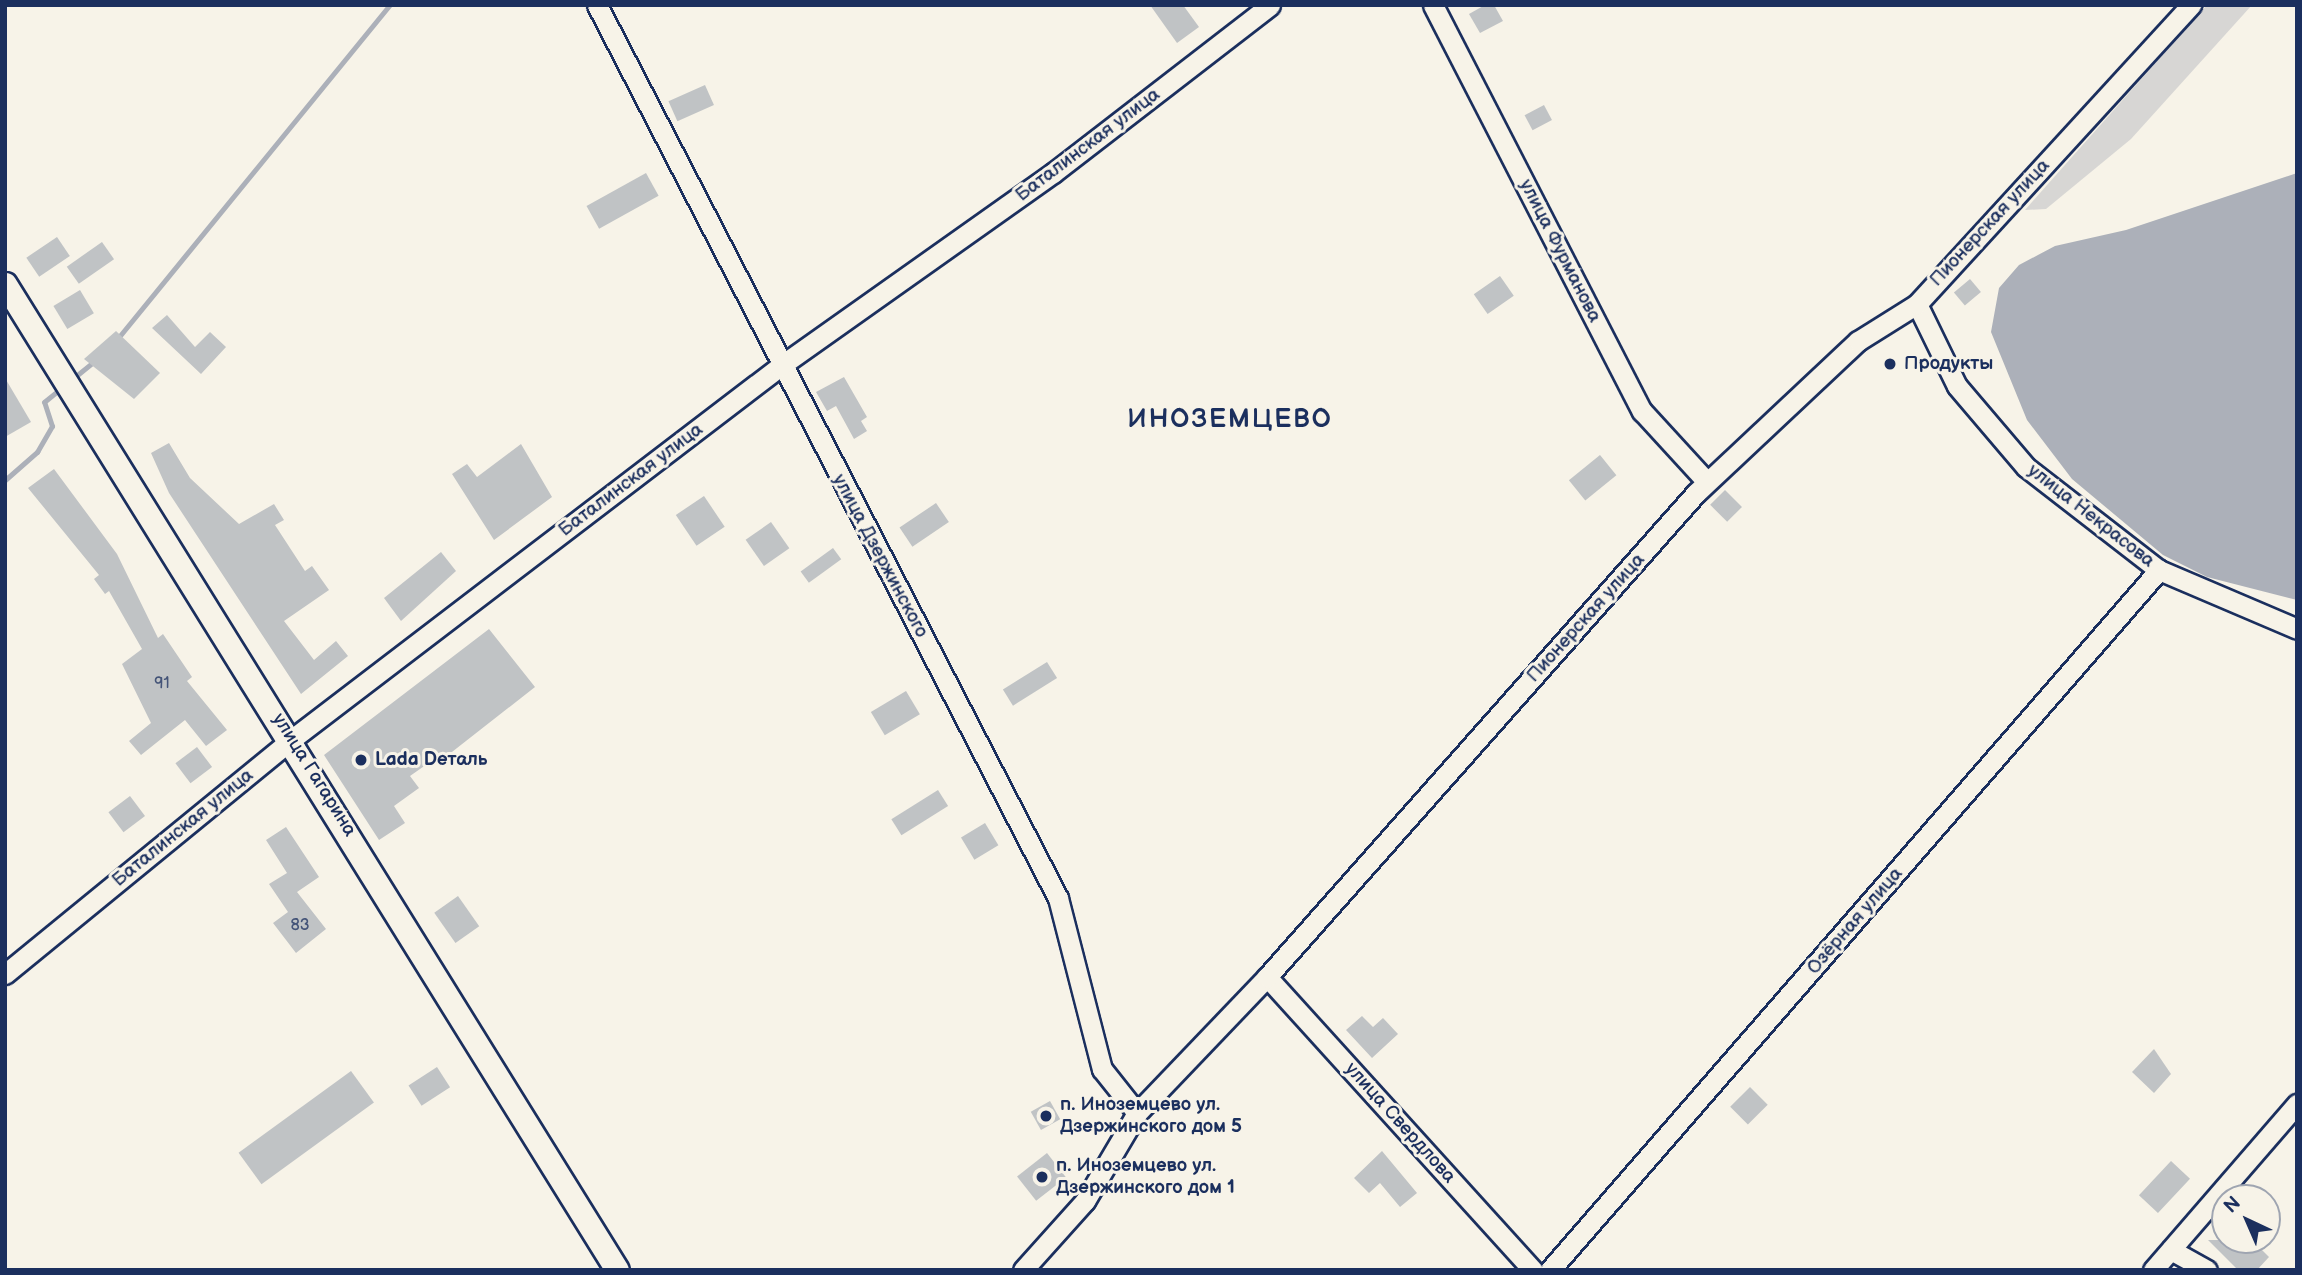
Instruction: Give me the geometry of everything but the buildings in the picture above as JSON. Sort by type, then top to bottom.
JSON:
[{"type":"main road","name":"улица Гагарина","points":[[5,284],[292,739],[617,1270]]},
{"type":"street","name":"улица Дзержинского","points":[[597,5],[779,367],[1058,898],[1102,1069],[1137,1112]]},
{"type":"street","name":"Баталинская улица","points":[[5,974],[292,739],[779,367],[1053,173],[1270,5]]},
{"type":"street","name":"улица Фурманова","points":[[1433,5],[1642,411],[1707,482]]},
{"type":"street","name":"Пионерская улица","points":[[1023,1270],[1085,1201],[1137,1112],[1267,977],[1707,482],[1858,341],[1917,304],[2191,5]]},
{"type":"street","name":"улица Некрасова","points":[[1917,304],[1957,386],[2026,467],[2158,570],[2297,629]]},
{"type":"street","name":"Озёрная улица","points":[[1550,1270],[2158,570]]},
{"type":"street","name":"улица Свердлова","points":[[1267,977],[1533,1270]]},
{"type":"street","points":[[2153,1270],[2297,1104]]},
{"type":"street","points":[[2171,1250],[2207,1270]]},
{"type":"shaded area","points":[[2207,5],[2252,5],[2131,139],[2046,209],[2025,210]]},
{"type":"shaded area","points":[[2297,173],[2297,600],[2207,577],[2163,555],[2072,479],[2027,420],[1991,332],[1999,288],[2019,265],[2055,246],[2126,230]]},
{"type":"waterway","points":[[118,338],[390,5]]},
{"type":"waterway","points":[[71,380],[96,360]]},
{"type":"waterway","points":[[5,480],[37,452],[52,426],[44,402],[64,386]]},
{"type":"place","name":"Продукты","points":[[1890,364]]},
{"type":"place","name":"Lada Dеталь","points":[[361,760]]},
{"type":"place","name":"п. Иноземцево ул. Дзержинского дом 5","points":[[1046,1116]]},
{"type":"place","name":"п. Иноземцево ул. Дзержинского дом 1","points":[[1042,1177]]},
{"type":"district","name":"ИНОЗЕМЦЕВО","points":[[1230,420]]}]
